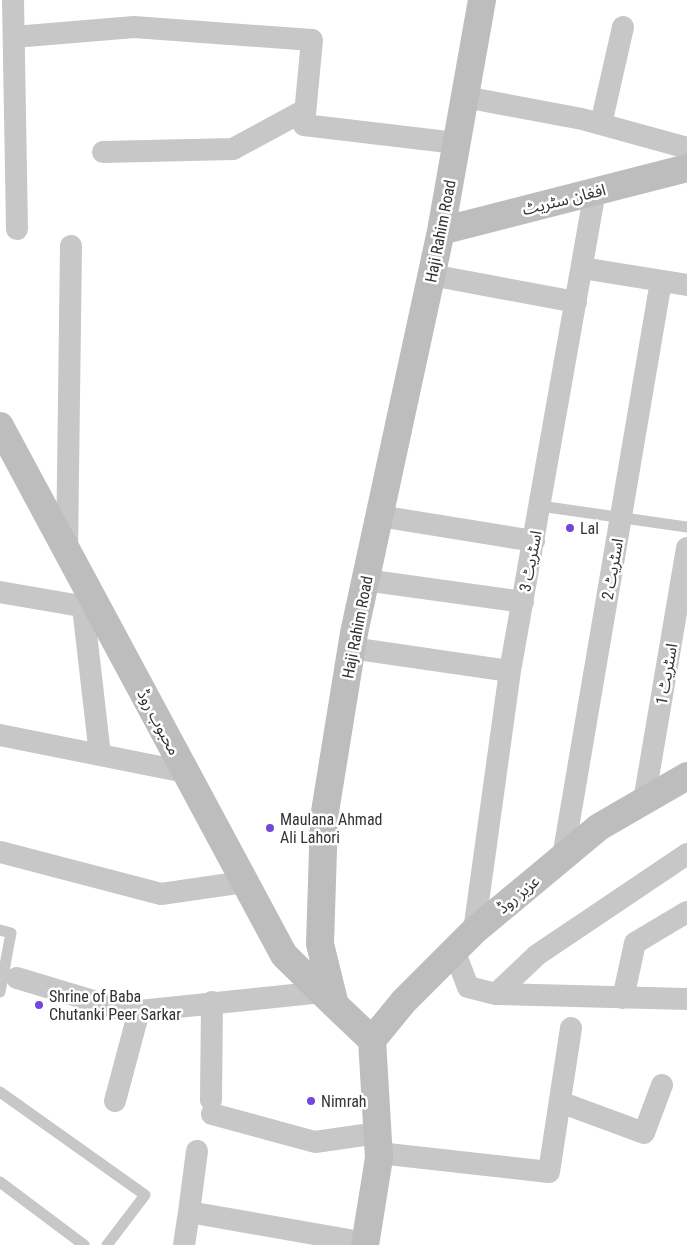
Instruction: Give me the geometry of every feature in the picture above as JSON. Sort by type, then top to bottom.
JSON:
[{"type":"main road","name":"Haji Rahim Road","points":[[328,998],[320,944],[324,818],[351,648],[441,231],[482,0]]},
{"type":"main road","name":"افغان سٹریٹ","points":[[441,231],[687,168]]},
{"type":"main road","name":"محبوب روڈ","points":[[0,426],[67,552],[91,608],[185,772],[284,955],[328,998]]},
{"type":"main road","name":"عزیز روڈ","points":[[372,1040],[404,1002],[474,931],[599,827],[687,776]]},
{"type":"main road","points":[[328,998],[372,1040],[379,1143],[365,1244]]},
{"type":"street","points":[[13,0],[17,229]]},
{"type":"street","points":[[14,37],[134,27],[312,40],[304,125],[456,143]]},
{"type":"street","points":[[602,124],[623,28]]},
{"type":"street","points":[[464,97],[602,124],[687,148]]},
{"type":"street","points":[[103,152],[232,149],[305,110]]},
{"type":"street","name":"اسٹریٹ 3","points":[[474,931],[510,671],[595,192]]},
{"type":"street","points":[[67,552],[71,246]]},
{"type":"street","points":[[582,268],[687,285]]},
{"type":"street","points":[[431,275],[576,302]]},
{"type":"street","name":"اسٹریٹ 2","points":[[563,857],[662,281]]},
{"type":"street","points":[[379,516],[534,542]]},
{"type":"street","name":"اسٹریٹ 1","points":[[644,800],[687,548]]},
{"type":"street","points":[[365,580],[523,602]]},
{"type":"street","points":[[0,592],[91,608],[100,755]]},
{"type":"street","points":[[351,648],[510,671]]},
{"type":"street","points":[[0,735],[185,772]]},
{"type":"street","points":[[0,852],[161,894],[244,882]]},
{"type":"street","points":[[496,994],[537,955],[687,854]]},
{"type":"street","points":[[623,998],[635,943],[687,912]]},
{"type":"street","points":[[454,950],[468,987],[496,994],[687,1000]]},
{"type":"street","points":[[8,985],[130,1012],[212,1002],[328,998]]},
{"type":"street","points":[[212,1002],[212,1107],[315,1142],[379,1143],[549,1172],[571,1028]]},
{"type":"street","points":[[116,1100],[139,1011]]},
{"type":"street","points":[[560,1102],[644,1132],[662,1085]]},
{"type":"street","points":[[184,1245],[197,1151]]},
{"type":"street","points":[[189,1212],[280,1237],[365,1244]]},
{"type":"lane","points":[[540,506],[687,527]]},
{"type":"lane","points":[[0,930],[11,932],[8,985]]},
{"type":"lane","points":[[0,1092],[145,1194],[107,1245]]},
{"type":"lane","points":[[0,1182],[84,1245]]},
{"type":"place","name":"Lal","points":[[570,528]]},
{"type":"place","name":"Maulana Ahmad Ali Lahori","points":[[270,828]]},
{"type":"place","name":"Shrine of Baba Chutanki Peer Sarkar","points":[[39,1005]]},
{"type":"place","name":"Nimrah","points":[[311,1101]]}]
